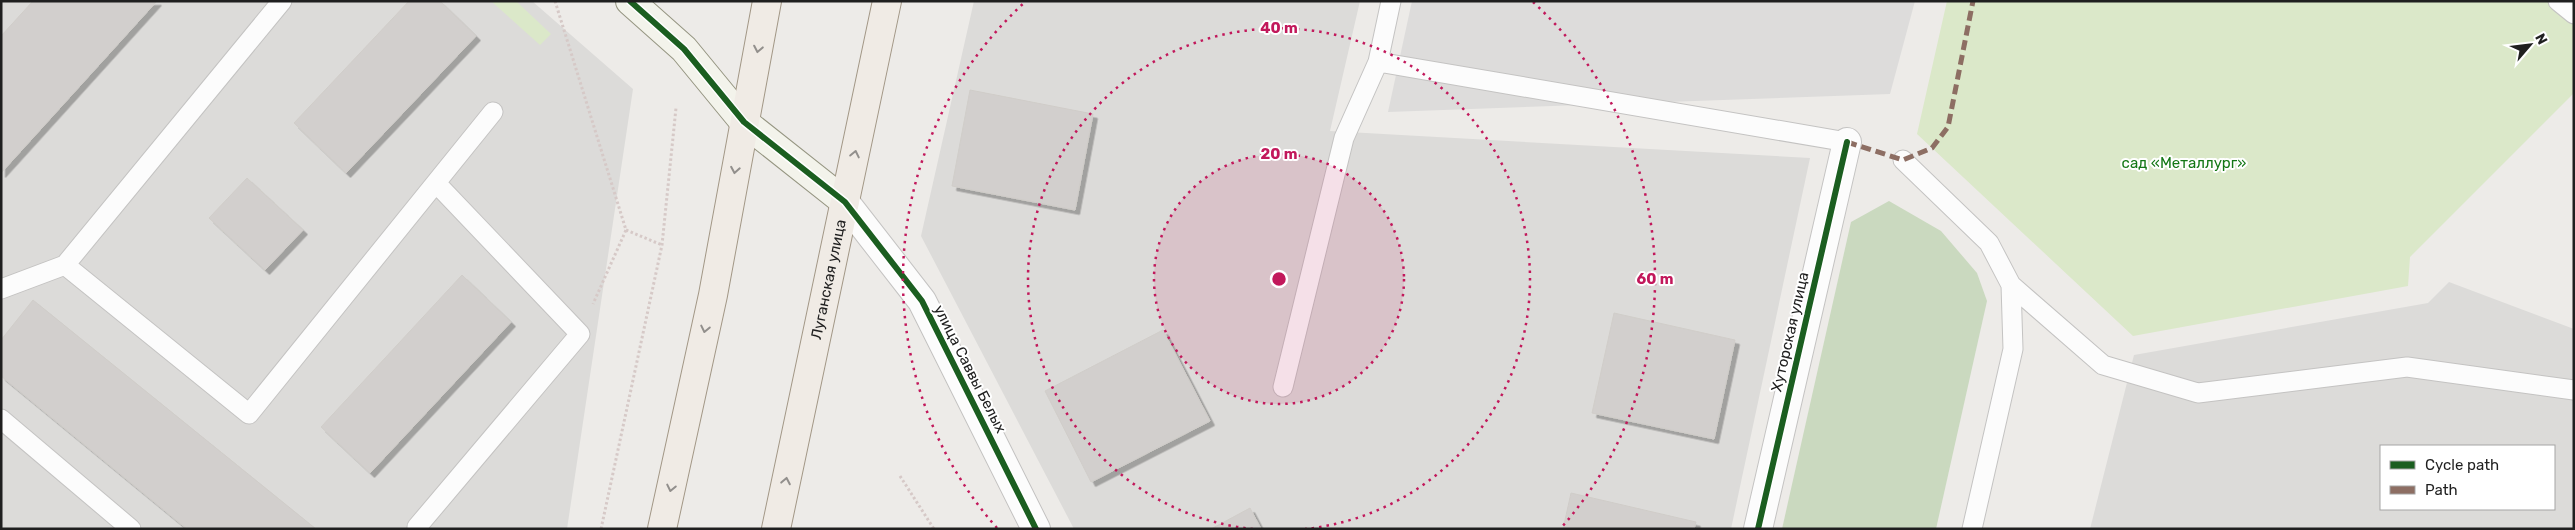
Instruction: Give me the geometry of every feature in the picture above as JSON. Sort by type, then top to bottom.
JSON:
[{"type":"main road","points":[[662,529],[713,295],[767,1]]},
{"type":"main road","name":"Луганская улица","points":[[776,529],[887,1]]},
{"type":"street","name":"улица Саввы Белых","points":[[630,1],[684,49],[744,122],[844,202],[922,301],[1036,529]]},
{"type":"street","name":"Хуторская улица","points":[[1758,529],[1847,142]]},
{"type":"lane","points":[[1,289],[64,265],[282,1]]},
{"type":"lane","points":[[1284,388],[1344,138],[1378,62],[1391,1]]},
{"type":"lane","points":[[2558,1],[2574,14]]},
{"type":"lane","points":[[1378,62],[1847,142]]},
{"type":"lane","points":[[64,265],[249,414],[493,112]]},
{"type":"lane","points":[[1903,160],[1989,243],[2011,285],[2103,365],[2198,393],[2406,367],[2574,390]]},
{"type":"lane","points":[[417,527],[580,334],[436,183]]},
{"type":"lane","points":[[1972,529],[2013,349],[2011,285]]},
{"type":"lane","points":[[1,419],[131,529]]},
{"type":"path","points":[[556,1],[626,230],[580,334]]},
{"type":"path","points":[[601,529],[662,245],[676,108]]},
{"type":"path","points":[[626,230],[662,245]]},
{"type":"path","points":[[900,476],[934,529]]},
{"type":"shaded area","points":[[1,1],[532,1],[633,89],[567,529],[1,529]]},
{"type":"shaded area","points":[[974,1],[1360,1],[1330,131],[1810,158],[1731,529],[1074,529],[921,236]]},
{"type":"shaded area","points":[[1412,1],[1915,1],[1890,94],[1388,112]]},
{"type":"shaded area","points":[[2449,282],[2574,329],[2574,529],[2090,529],[2134,355],[2428,303]]},
{"type":"green space","points":[[491,1],[516,1],[551,34],[540,45]]},
{"type":"green space","name":"сад «Металлург»","points":[[1947,1],[2574,1],[2574,93],[2410,257],[2408,286],[2133,336],[1917,134]]},
{"type":"green space","points":[[1889,201],[1941,231],[1977,273],[1987,301],[1936,529],[1782,529],[1851,222]]},
{"type":"building","points":[[33,1],[157,1],[1,173],[1,36]]},
{"type":"building","points":[[409,1],[440,1],[476,36],[346,173],[294,123]]},
{"type":"building","points":[[970,90],[1093,114],[1075,210],[952,186]]},
{"type":"building","points":[[247,178],[303,230],[265,270],[209,218]]},
{"type":"building","points":[[462,275],[511,322],[370,473],[321,427]]},
{"type":"building","points":[[33,300],[316,529],[187,529],[1,376],[1,340]]},
{"type":"building","points":[[1614,313],[1735,340],[1714,439],[1592,413]]},
{"type":"building","points":[[1163,330],[1210,421],[1091,482],[1045,391]]},
{"type":"building","points":[[1571,493],[1696,522],[1694,529],[1563,529]]},
{"type":"building","points":[[1250,508],[1261,529],[1211,529]]},
{"type":"marked path","points":[[1847,142],[1903,160],[1932,148],[1948,127],[1973,1]]},
{"type":"cycle path","points":[[630,1],[684,49],[744,122],[845,202],[922,301],[1036,529]]},
{"type":"cycle path","points":[[1758,529],[1847,142]]}]
